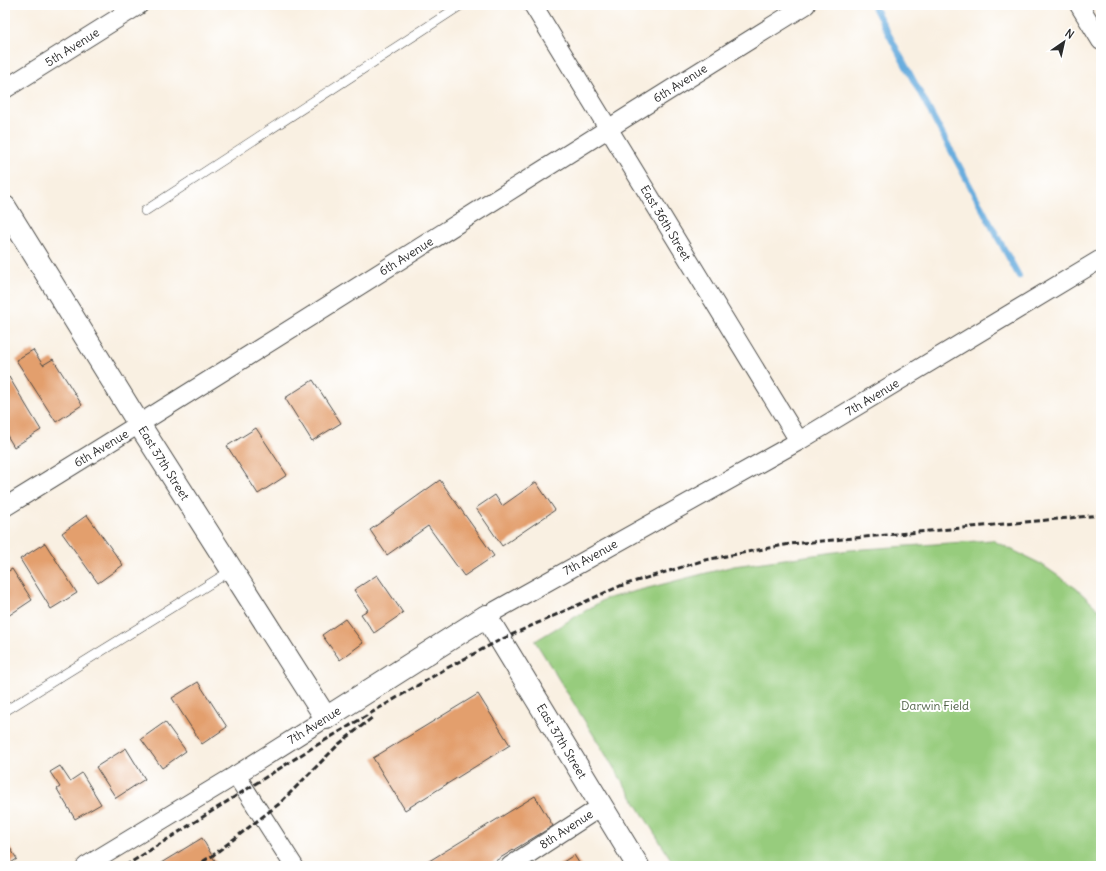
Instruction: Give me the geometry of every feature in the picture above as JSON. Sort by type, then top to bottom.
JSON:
[{"type":"street","name":"5th Avenue","points":[[5,89],[139,5]]},
{"type":"street","name":"East 36th Street","points":[[532,5],[799,441]]},
{"type":"street","name":"6th Avenue","points":[[5,507],[806,5]]},
{"type":"street","points":[[1079,5],[1101,41]]},
{"type":"street","name":"East 37th Street","points":[[5,207],[139,424],[326,718]]},
{"type":"street","name":"7th Avenue","points":[[86,866],[236,775],[486,616],[799,441],[1101,259]]},
{"type":"street","name":"East 37th Street","points":[[486,616],[638,866]]},
{"type":"street","points":[[236,775],[294,866]]},
{"type":"street","name":"8th Avenue","points":[[510,866],[602,806]]},
{"type":"lane","points":[[144,211],[461,5]]},
{"type":"lane","points":[[5,711],[232,570]]},
{"type":"green space","name":"Darwin Field","points":[[992,540],[1041,564],[1077,589],[1101,612],[1101,866],[675,866],[535,641],[605,599],[734,566],[850,550]]},
{"type":"building","points":[[33,350],[43,365],[53,359],[82,405],[56,422],[16,360]]},
{"type":"building","points":[[9,377],[41,430],[14,447],[5,432],[5,380]]},
{"type":"building","points":[[313,380],[341,423],[312,441],[285,398]]},
{"type":"building","points":[[256,428],[287,475],[258,494],[227,446]]},
{"type":"building","points":[[440,480],[494,556],[464,576],[428,526],[387,555],[370,530]]},
{"type":"building","points":[[536,482],[555,510],[502,546],[476,508],[495,495],[502,506]]},
{"type":"building","points":[[87,515],[123,565],[98,583],[62,533]]},
{"type":"building","points":[[45,543],[77,593],[51,609],[20,559]]},
{"type":"building","points":[[12,569],[32,600],[5,618],[5,573]]},
{"type":"building","points":[[377,575],[403,613],[374,633],[361,614],[368,610],[354,590]]},
{"type":"building","points":[[345,619],[363,643],[340,660],[322,635]]},
{"type":"building","points":[[198,682],[227,727],[202,744],[172,698]]},
{"type":"building","points":[[478,694],[510,745],[405,810],[373,758]]},
{"type":"building","points":[[165,722],[186,751],[162,768],[141,739]]},
{"type":"building","points":[[126,748],[145,779],[116,798],[96,767]]},
{"type":"building","points":[[60,766],[70,781],[82,773],[101,804],[75,819],[57,789],[60,787],[50,772]]},
{"type":"building","points":[[535,796],[553,826],[487,866],[421,866]]},
{"type":"building","points":[[202,838],[218,866],[156,866]]},
{"type":"building","points":[[5,840],[17,859],[6,866],[5,866]]},
{"type":"building","points":[[574,855],[581,866],[557,866]]},
{"type":"waterway","points":[[873,5],[1019,276]]},
{"type":"railway","points":[[125,866],[312,748],[447,668],[500,640],[620,586],[705,560],[790,544],[1101,515]]},
{"type":"railway","points":[[195,866],[212,856],[279,804],[339,744],[373,717]]}]
